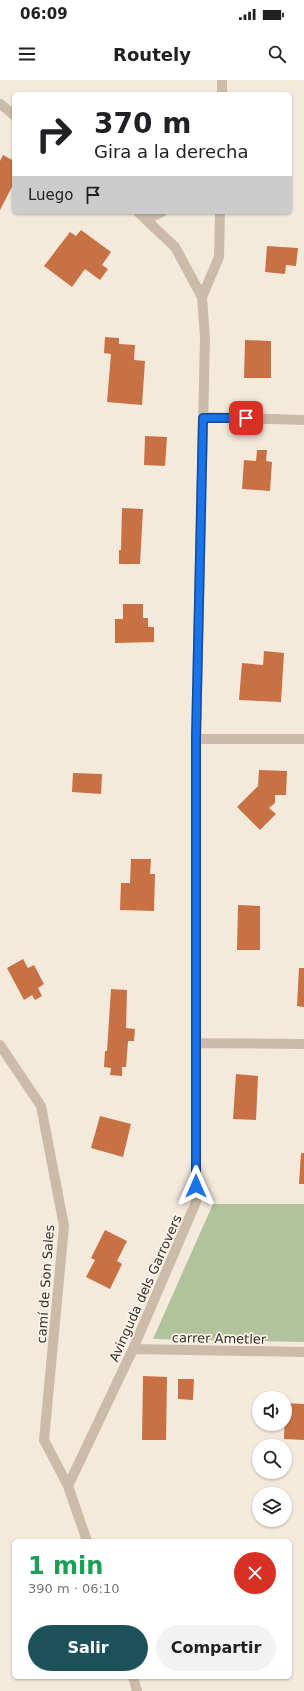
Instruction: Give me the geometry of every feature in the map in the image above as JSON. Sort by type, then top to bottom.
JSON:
[{"type":"street","points":[[222,80],[222,92]]},
{"type":"street","points":[[0,104],[12,113]]},
{"type":"street","points":[[141,214],[176,247],[202,297]]},
{"type":"street","points":[[147,219],[158,214]]},
{"type":"street","points":[[202,297],[219,257],[220,214]]},
{"type":"street","name":"Avinguda dels Garrovers","points":[[68,1486],[133,1349],[196,1202],[196,739],[205,338],[202,297]]},
{"type":"street","points":[[203,418],[304,420]]},
{"type":"street","points":[[196,739],[304,739]]},
{"type":"street","points":[[196,1043],[304,1044]]},
{"type":"street","name":"camí de Son Sales","points":[[0,1045],[41,1106],[64,1226],[44,1440],[68,1486],[86,1539]]},
{"type":"street","name":"carrer Ametler","points":[[133,1349],[304,1352]]},
{"type":"street","points":[[134,1679],[137,1691]]},
{"type":"green space","points":[[213,1204],[304,1204],[304,1342],[153,1339]]},
{"type":"building","points":[[3,155],[12,160],[12,187],[0,210],[0,161]]},
{"type":"building","points":[[81,230],[111,252],[102,265],[108,269],[100,280],[85,269],[72,287],[44,266],[70,232],[76,236]]},
{"type":"building","points":[[267,246],[298,248],[296,266],[286,265],[285,274],[265,272]]},
{"type":"building","points":[[105,337],[119,338],[119,344],[135,345],[134,360],[145,361],[142,405],[107,402],[111,354],[104,353]]},
{"type":"building","points":[[245,340],[271,341],[271,378],[244,378]]},
{"type":"building","points":[[145,436],[167,437],[165,466],[144,465]]},
{"type":"building","points":[[257,450],[267,450],[266,461],[272,462],[270,491],[242,489],[244,460],[256,461]]},
{"type":"building","points":[[122,508],[143,509],[140,564],[119,564],[119,550],[121,550]]},
{"type":"building","points":[[123,604],[143,604],[143,618],[148,618],[148,627],[154,627],[154,642],[115,643],[115,619],[123,619]]},
{"type":"building","points":[[264,651],[284,653],[281,702],[239,700],[242,663],[263,665]]},
{"type":"building","points":[[259,770],[287,771],[286,795],[275,795],[275,803],[269,808],[276,814],[260,830],[237,807],[258,786]]},
{"type":"building","points":[[73,773],[102,774],[101,794],[72,792]]},
{"type":"building","points":[[131,859],[151,859],[150,874],[155,874],[154,911],[120,910],[121,883],[130,883]]},
{"type":"building","points":[[238,905],[260,906],[260,950],[237,950]]},
{"type":"building","points":[[23,959],[28,968],[34,965],[44,984],[38,988],[42,996],[35,1000],[32,995],[24,1000],[7,968]]},
{"type":"building","points":[[299,968],[304,968],[304,1007],[297,1006]]},
{"type":"building","points":[[111,989],[127,990],[126,1028],[135,1029],[134,1041],[128,1041],[126,1067],[122,1067],[122,1076],[110,1075],[111,1068],[104,1067],[105,1051],[107,1051]]},
{"type":"building","points":[[236,1074],[258,1076],[256,1120],[233,1119]]},
{"type":"building","points":[[100,1116],[131,1124],[123,1157],[91,1148]]},
{"type":"building","points":[[301,1153],[304,1153],[304,1184],[299,1184]]},
{"type":"building","points":[[105,1230],[127,1241],[117,1261],[122,1264],[110,1289],[86,1277],[95,1260],[91,1258]]},
{"type":"building","points":[[143,1376],[167,1377],[166,1440],[142,1440]]},
{"type":"building","points":[[178,1379],[194,1379],[193,1400],[178,1399]]},
{"type":"building","points":[[292,1403],[304,1404],[304,1440],[284,1439],[284,1431],[292,1431]]},
{"type":"route","points":[[196,1186],[196,739],[203,418],[246,418]]}]
